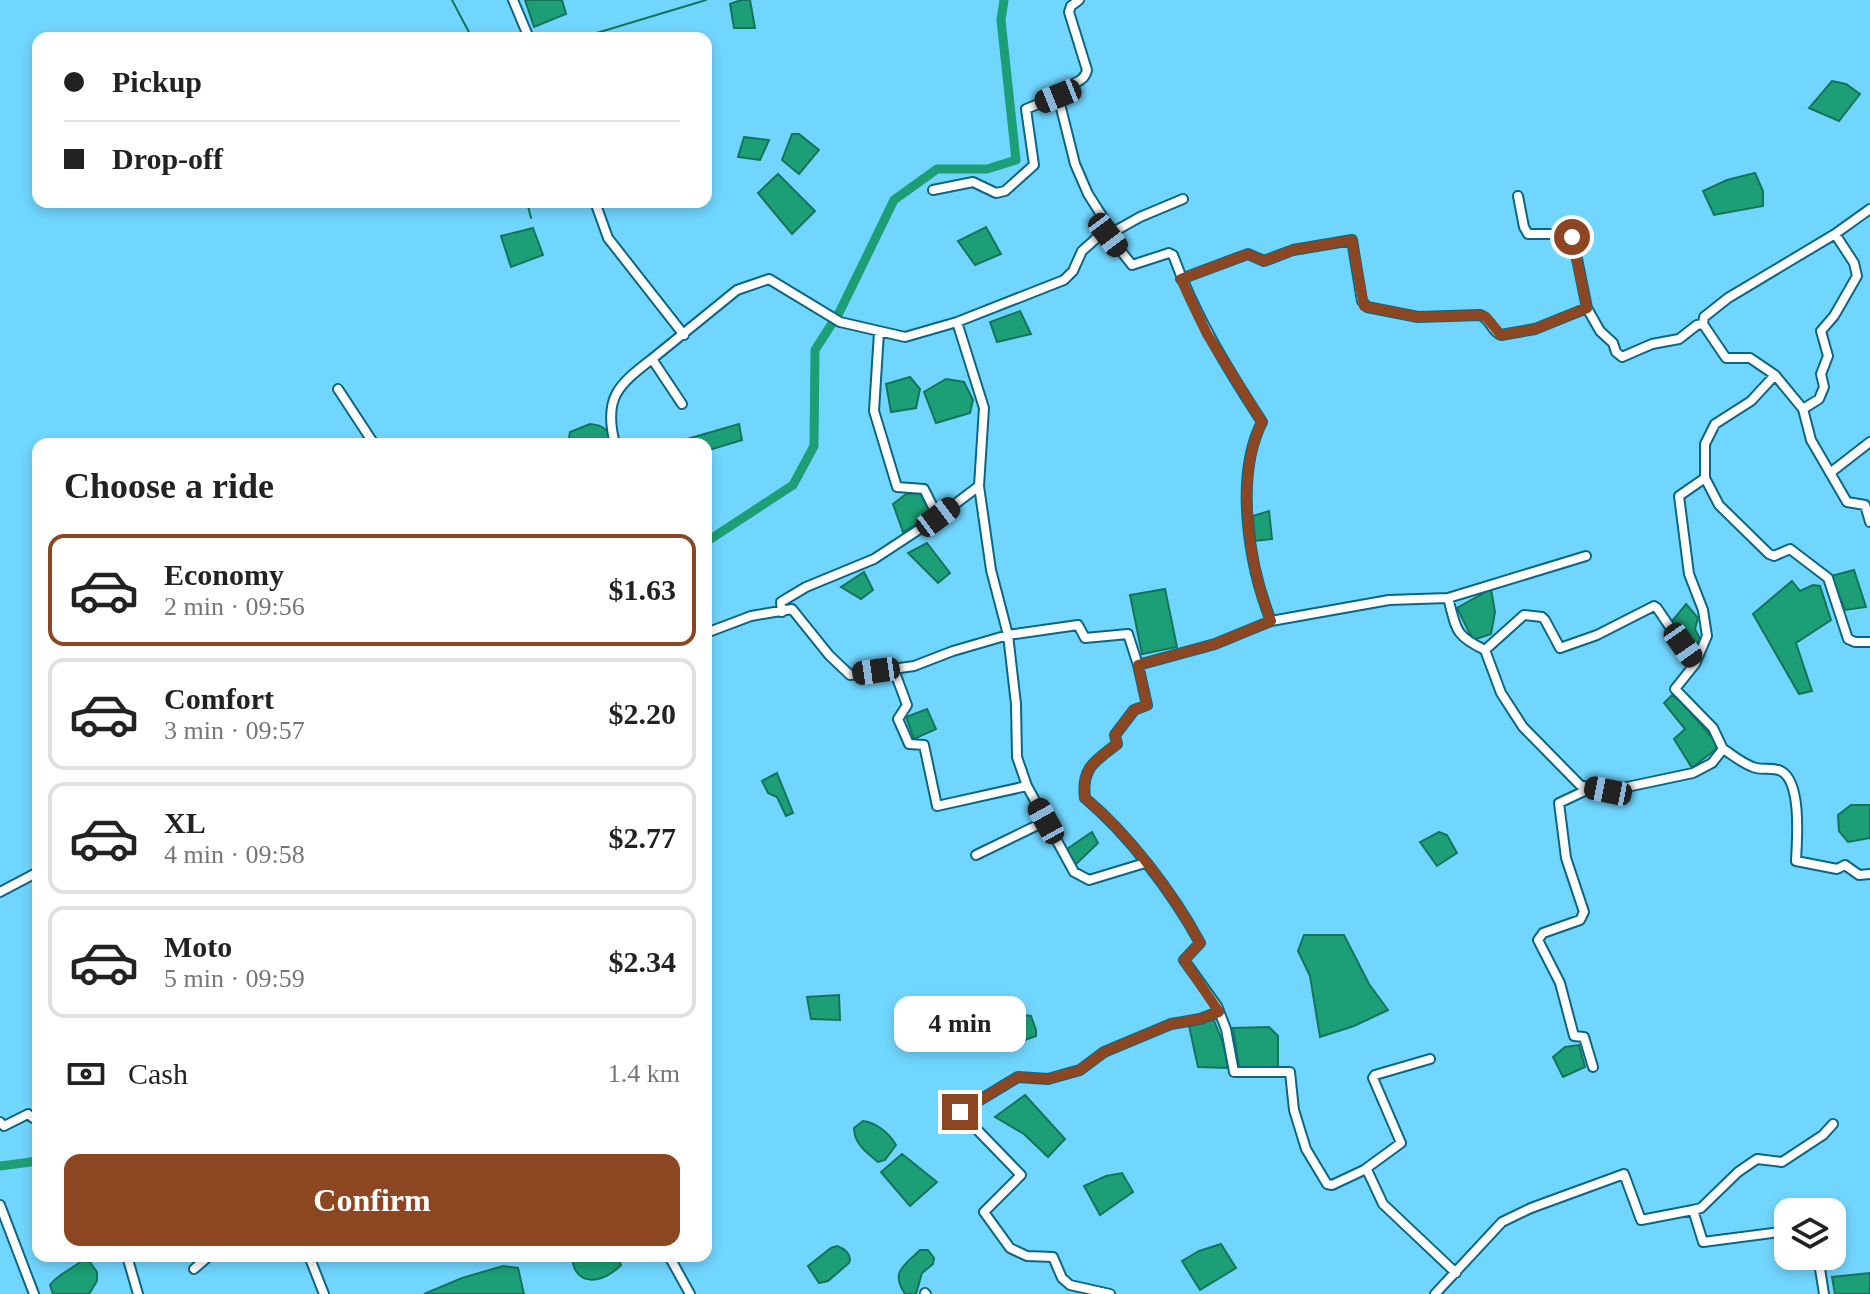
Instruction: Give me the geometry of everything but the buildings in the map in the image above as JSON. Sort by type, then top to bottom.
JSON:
[{"type":"street","points":[[513,0],[526,32]]},
{"type":"street","points":[[1079,0],[1069,12],[1086,75],[1061,89],[1058,96],[1075,164],[1088,194],[1109,225],[1107,233]]},
{"type":"street","points":[[933,190],[973,182],[996,193],[1005,191],[1034,165],[1026,109],[1058,96]]},
{"type":"street","points":[[1518,196],[1525,232],[1572,234],[1587,308],[1600,331],[1622,357],[1652,344],[1679,339],[1703,324]]},
{"type":"street","points":[[614,438],[612,403],[622,382],[737,290],[769,279],[840,322],[905,337],[957,322],[1064,280],[1073,271],[1082,251],[1107,233],[1183,199]]},
{"type":"street","points":[[597,208],[608,238],[684,335]]},
{"type":"street","points":[[1870,209],[1835,234],[1710,310],[1703,324],[1726,358],[1750,358],[1775,375],[1803,409],[1811,440],[1847,502],[1865,505],[1870,522]]},
{"type":"street","points":[[1107,233],[1132,265],[1169,253],[1173,255],[1207,334],[1262,422],[1252,442],[1248,472],[1249,525],[1263,601],[1271,621]]},
{"type":"street","points":[[1803,409],[1819,399],[1824,387],[1821,374],[1828,356],[1821,331],[1834,316],[1857,276],[1854,263],[1835,234]]},
{"type":"street","points":[[1181,279],[1248,254],[1264,261],[1293,250],[1352,240],[1362,301],[1367,307],[1418,317],[1480,315],[1486,317],[1501,335],[1535,329],[1587,308]]},
{"type":"street","points":[[957,322],[984,408],[979,486],[991,570],[1008,635],[1016,704],[1017,757],[1027,786],[1074,872],[1089,880],[1145,863]]},
{"type":"street","points":[[879,332],[874,411],[897,487],[924,489],[938,517]]},
{"type":"street","points":[[652,359],[682,404]]},
{"type":"street","points":[[1775,375],[1751,401],[1715,424],[1705,444],[1705,478],[1719,505],[1769,554],[1778,555],[1790,549],[1827,576],[1848,639],[1870,642]]},
{"type":"street","points":[[338,389],[370,438]]},
{"type":"street","points":[[1830,473],[1870,442]]},
{"type":"street","points":[[1705,478],[1679,496],[1689,574],[1703,610],[1707,636],[1695,664],[1675,689],[1701,713],[1713,728],[1723,749],[1755,768],[1782,771],[1786,776],[1792,787],[1796,808],[1796,861],[1837,869],[1845,865],[1859,875],[1870,874]]},
{"type":"street","points":[[782,612],[781,602],[806,587],[874,559],[979,486]]},
{"type":"street","points":[[1138,665],[1215,644],[1271,621],[1389,600],[1448,598],[1536,574],[1586,556]]},
{"type":"street","points":[[1448,598],[1457,629],[1468,644],[1485,650]]},
{"type":"street","points":[[1485,650],[1524,615],[1542,617],[1560,648],[1597,635],[1654,606],[1695,664]]},
{"type":"street","points":[[712,631],[751,616],[792,609],[829,655],[850,675],[894,670],[1008,635],[1078,625],[1085,638],[1128,634],[1147,705],[1134,710],[1115,735],[1117,744],[1087,770],[1082,780],[1085,798],[1105,814],[1145,863],[1183,912],[1200,943],[1184,960],[1219,1012],[1226,1029],[1234,1072],[1290,1072],[1294,1110],[1306,1149],[1327,1184],[1332,1185],[1364,1170],[1401,1143],[1373,1078],[1375,1075],[1430,1059]]},
{"type":"street","points":[[1485,650],[1501,693],[1523,727],[1580,785],[1608,791],[1693,773],[1712,763],[1723,749]]},
{"type":"street","points":[[894,670],[908,707],[898,719],[909,744],[924,745],[937,806],[1027,786]]},
{"type":"street","points":[[1591,788],[1559,803],[1566,858],[1584,912],[1580,920],[1543,933],[1538,940],[1560,983],[1574,1036],[1584,1037],[1593,1067]]},
{"type":"street","points":[[976,855],[1046,821]]},
{"type":"street","points":[[0,892],[32,875]]},
{"type":"street","points":[[1110,1294],[1070,1285],[1062,1278],[1053,1257],[1027,1256],[1010,1248],[984,1212],[1021,1175],[960,1112],[1018,1077],[1048,1079],[1080,1070],[1104,1052],[1157,1029],[1219,1012]]},
{"type":"street","points":[[0,1122],[4,1126],[28,1114],[32,1117]]},
{"type":"street","points":[[1435,1294],[1502,1222],[1531,1208],[1624,1174],[1641,1220],[1701,1208],[1738,1172],[1757,1159],[1782,1162],[1823,1135],[1833,1124]]},
{"type":"street","points":[[1364,1170],[1368,1172],[1383,1204],[1456,1273]]},
{"type":"street","points":[[0,1205],[34,1294]]},
{"type":"street","points":[[1693,1210],[1703,1242],[1774,1233]]},
{"type":"street","points":[[129,1262],[138,1294]]},
{"type":"street","points":[[194,1269],[202,1262]]},
{"type":"street","points":[[311,1262],[324,1294]]},
{"type":"street","points":[[672,1262],[690,1294]]},
{"type":"street","points":[[1820,1270],[1824,1294]]},
{"type":"shaded area","points":[[525,0],[562,0],[566,14],[534,27]]},
{"type":"shaded area","points":[[750,0],[755,28],[734,28],[730,4]]},
{"type":"shaded area","points":[[1832,81],[1846,84],[1860,94],[1839,121],[1809,108]]},
{"type":"shaded area","points":[[792,134],[799,134],[819,150],[799,174],[782,160]]},
{"type":"shaded area","points":[[744,137],[769,140],[760,160],[738,157]]},
{"type":"shaded area","points":[[1755,173],[1763,191],[1763,206],[1714,215],[1703,191],[1727,180]]},
{"type":"shaded area","points":[[778,174],[815,211],[792,234],[758,193]]},
{"type":"shaded area","points":[[986,227],[1001,254],[975,265],[958,241]]},
{"type":"shaded area","points":[[533,228],[543,255],[511,267],[501,236]]},
{"type":"shaded area","points":[[1020,311],[1031,334],[997,342],[990,322]]},
{"type":"shaded area","points":[[910,377],[920,389],[916,408],[891,412],[886,384]]},
{"type":"shaded area","points":[[946,379],[964,382],[973,400],[970,413],[936,423],[924,392]]},
{"type":"shaded area","points":[[590,424],[605,429],[609,438],[569,438],[570,432]]},
{"type":"shaded area","points":[[739,424],[742,440],[712,449],[712,438],[690,438]]},
{"type":"shaded area","points":[[920,493],[932,516],[903,532],[893,504],[906,494]]},
{"type":"shaded area","points":[[1269,511],[1272,539],[1255,541],[1253,516]]},
{"type":"shaded area","points":[[927,543],[950,573],[938,583],[908,553]]},
{"type":"shaded area","points":[[1854,570],[1866,607],[1845,610],[1831,576]]},
{"type":"shaded area","points":[[864,572],[873,590],[861,599],[841,587]]},
{"type":"shaded area","points":[[1792,581],[1800,591],[1813,585],[1820,586],[1831,620],[1796,643],[1812,691],[1799,694],[1753,614]]},
{"type":"shaded area","points":[[1165,589],[1177,647],[1142,654],[1130,595]]},
{"type":"shaded area","points":[[1491,589],[1495,612],[1491,634],[1473,640],[1457,608]]},
{"type":"shaded area","points":[[1686,604],[1698,618],[1695,629],[1702,643],[1692,653],[1669,625]]},
{"type":"shaded area","points":[[1672,695],[1716,742],[1716,749],[1692,768],[1674,739],[1685,729],[1664,703]]},
{"type":"shaded area","points":[[927,709],[936,729],[914,739],[906,717]]},
{"type":"shaded area","points":[[777,773],[793,813],[786,816],[777,797],[768,793],[762,781]]},
{"type":"shaded area","points":[[1851,805],[1870,805],[1870,838],[1848,842],[1839,831],[1838,815]]},
{"type":"shaded area","points":[[1092,832],[1098,843],[1073,867],[1064,851]]},
{"type":"shaded area","points":[[1439,832],[1447,835],[1457,853],[1437,866],[1420,842]]},
{"type":"shaded area","points":[[1304,935],[1344,935],[1369,984],[1388,1010],[1320,1037],[1310,976],[1298,951]]},
{"type":"shaded area","points":[[839,995],[840,1020],[811,1019],[807,997]]},
{"type":"shaded area","points":[[1031,1016],[1036,1036],[1011,1045],[1000,1025],[1004,1020]]},
{"type":"shaded area","points":[[1213,1018],[1228,1068],[1198,1067],[1189,1026]]},
{"type":"shaded area","points":[[1269,1027],[1278,1036],[1278,1067],[1239,1067],[1233,1028]]},
{"type":"shaded area","points":[[1579,1045],[1585,1067],[1563,1077],[1553,1057],[1565,1047]]},
{"type":"shaded area","points":[[1025,1095],[1065,1139],[1048,1157],[1024,1134],[995,1117]]},
{"type":"shaded area","points":[[863,1121],[882,1129],[896,1145],[885,1160],[878,1162],[859,1143],[854,1128]]},
{"type":"shaded area","points":[[902,1154],[937,1182],[910,1206],[881,1172]]},
{"type":"shaded area","points":[[1122,1173],[1133,1192],[1100,1215],[1084,1186]]},
{"type":"shaded area","points":[[1221,1244],[1236,1268],[1200,1290],[1182,1261]]},
{"type":"shaded area","points":[[837,1246],[849,1254],[849,1263],[828,1281],[819,1283],[808,1266]]},
{"type":"shaded area","points":[[920,1250],[928,1250],[934,1258],[933,1264],[922,1273],[916,1294],[905,1294],[899,1275],[904,1265]]},
{"type":"shaded area","points":[[80,1262],[90,1262],[97,1272],[97,1281],[89,1294],[53,1294],[50,1285]]},
{"type":"shaded area","points":[[573,1262],[620,1262],[621,1265],[606,1276],[591,1280],[578,1274]]},
{"type":"shaded area","points":[[503,1266],[518,1268],[524,1294],[424,1294],[462,1278]]},
{"type":"shaded area","points":[[1870,1273],[1870,1294],[1835,1294],[1832,1277]]},
{"type":"waterway","points":[[452,0],[469,32]]},
{"type":"waterway","points":[[600,32],[706,0]]},
{"type":"waterway","points":[[712,538],[793,485],[814,446],[815,350],[840,311],[894,200],[937,169],[987,169],[1016,160],[1001,20],[1004,0]]},
{"type":"waterway","points":[[528,208],[531,218]]},
{"type":"waterway","points":[[0,1166],[32,1162]]},
{"type":"route","points":[[960,1112],[1018,1077],[1048,1079],[1080,1070],[1104,1052],[1171,1024],[1219,1012],[1184,960],[1200,943],[1183,912],[1105,814],[1085,798],[1082,780],[1087,770],[1117,744],[1115,735],[1134,710],[1147,705],[1138,665],[1215,644],[1271,621],[1263,601],[1249,525],[1248,472],[1252,442],[1262,422],[1207,334],[1181,279],[1248,254],[1264,261],[1293,250],[1352,240],[1364,306],[1418,317],[1480,315],[1486,317],[1501,335],[1535,329],[1587,308],[1572,237]]}]
